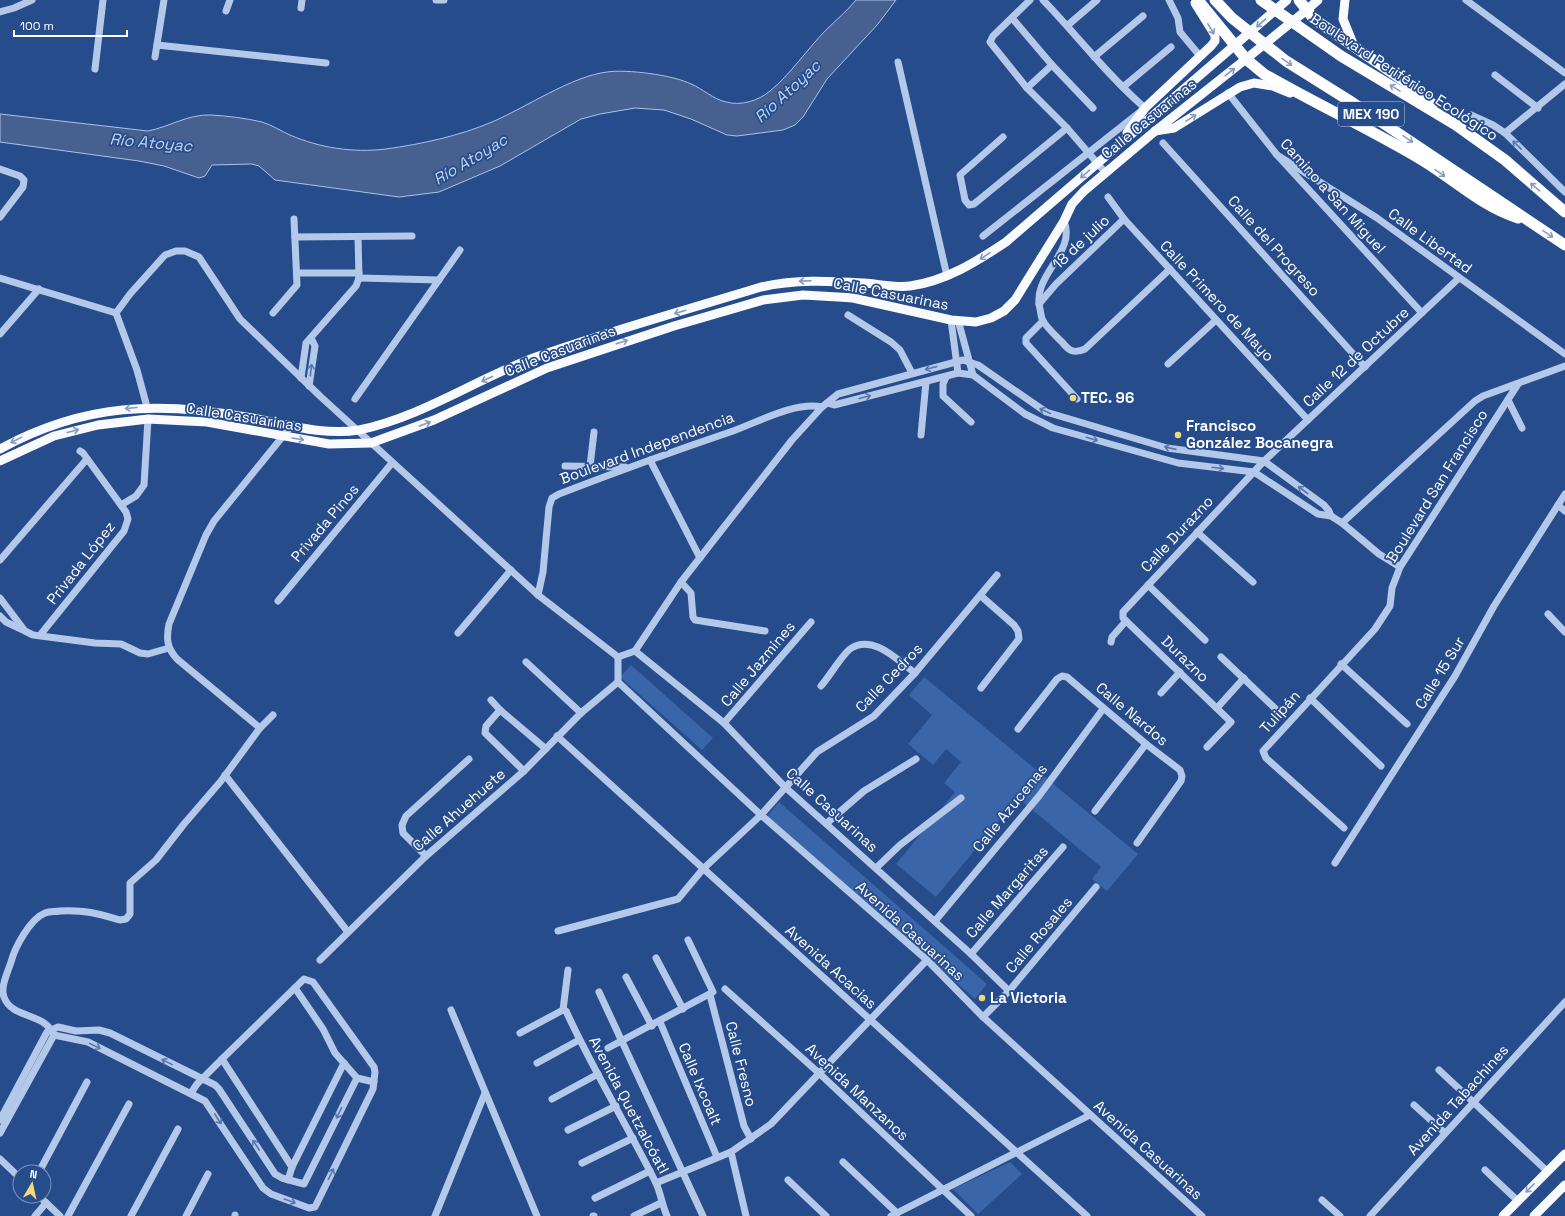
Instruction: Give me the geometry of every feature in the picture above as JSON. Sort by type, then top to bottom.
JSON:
[{"type":"highway","points":[[1198,0],[1246,59],[1264,74],[1359,124],[1424,161],[1482,202],[1500,212],[1532,223]]},
{"type":"highway","name":"MEX 190","points":[[1215,0],[1232,18],[1286,61],[1353,103],[1565,245]]},
{"type":"highway","name":"Boulevard Periférico Ecológico","points":[[1261,0],[1341,56],[1456,125],[1504,160],[1565,212]]},
{"type":"highway","points":[[1299,0],[1305,11],[1314,19],[1410,85],[1456,125]]},
{"type":"main road","points":[[1118,145],[1144,108],[1212,46],[1215,41],[1215,35],[1194,0]]},
{"type":"main road","points":[[1118,145],[1287,0]]},
{"type":"main road","name":"Calle Casuarinas","points":[[0,462],[36,443],[54,436],[98,425],[148,420],[207,422],[283,437],[329,444],[353,445],[371,443],[434,420],[547,368],[674,326],[763,300],[803,295],[838,297],[954,320],[976,322],[991,318],[1004,311],[1015,300],[1064,221],[1072,204],[1105,172],[1318,0]]},
{"type":"main road","points":[[1345,0],[1343,19],[1354,46]]},
{"type":"main road","points":[[1155,131],[1174,128],[1228,93],[1254,84],[1273,86],[1313,101]]},
{"type":"main road","name":"Calle Casuarinas","points":[[0,449],[33,432],[65,421],[104,412],[147,407],[198,409],[322,430],[357,430],[385,423],[418,411],[523,363],[761,287],[793,281],[848,282],[908,286],[936,280],[970,265],[1006,242],[1118,145]]},
{"type":"main road","points":[[838,297],[836,293],[837,287],[848,282]]},
{"type":"main road","points":[[1503,1216],[1565,1154]]},
{"type":"main road","points":[[1534,1216],[1564,1189]]},
{"type":"street","points":[[0,12],[32,0]]},
{"type":"street","points":[[95,69],[103,0]]},
{"type":"street","points":[[155,57],[164,0]]},
{"type":"street","points":[[226,11],[230,0]]},
{"type":"street","points":[[300,8],[302,0]]},
{"type":"street","points":[[1030,0],[993,36],[990,42],[1027,88],[1067,128],[1105,172]]},
{"type":"street","points":[[983,236],[1144,108],[1094,57],[1068,25],[1043,0]]},
{"type":"street","points":[[1068,25],[1097,0]]},
{"type":"street","points":[[1169,0],[1178,18],[1180,32],[1200,56]]},
{"type":"street","points":[[1468,1],[1565,73]]},
{"type":"street","points":[[1094,57],[1143,16]]},
{"type":"street","points":[[1012,18],[1052,65],[1093,108]]},
{"type":"street","points":[[157,45],[326,63]]},
{"type":"street","points":[[1123,87],[1171,47]]},
{"type":"street","points":[[898,62],[947,276]]},
{"type":"street","points":[[1027,88],[1052,65]]},
{"type":"street","points":[[1495,75],[1538,108]]},
{"type":"street","points":[[1505,133],[1538,108],[1565,84]]},
{"type":"street","name":"Camino a San Miguel","points":[[1228,93],[1277,155],[1422,314]]},
{"type":"street","points":[[1471,115],[1493,125],[1505,133],[1565,192]]},
{"type":"street","points":[[1003,137],[962,171],[960,175],[965,200],[969,205],[974,204],[1067,128]]},
{"type":"street","name":"Calle del Progreso","points":[[1163,143],[1365,367]]},
{"type":"street","name":"Calle Libertad","points":[[1277,155],[1377,218],[1565,354]]},
{"type":"street","points":[[0,169],[20,176],[24,180],[23,187],[0,217]]},
{"type":"street","name":"Calle Primero de Mayo","points":[[1108,197],[1124,219],[1308,420]]},
{"type":"street","points":[[272,313],[296,286],[297,273],[294,219]]},
{"type":"street","name":"18 de julio","points":[[1039,304],[1056,284],[1124,219]]},
{"type":"street","points":[[1064,221],[1066,226],[1066,239],[1062,249],[1042,282],[1038,296],[1043,321],[1069,350],[1077,352],[1085,349],[1170,269]]},
{"type":"street","points":[[295,237],[412,236]]},
{"type":"street","points":[[301,378],[306,343],[352,293],[359,275],[358,237]]},
{"type":"street","points":[[355,400],[460,250]]},
{"type":"street","points":[[116,313],[160,259],[176,251],[193,253],[199,257],[240,319],[301,378],[392,463],[538,595],[618,657]]},
{"type":"street","points":[[297,273],[439,280]]},
{"type":"street","points":[[0,278],[116,313]]},
{"type":"street","name":"Calle 12 de Octubre","points":[[1254,472],[1459,278]]},
{"type":"street","points":[[0,334],[39,289]]},
{"type":"street","points":[[116,313],[137,370],[147,407]]},
{"type":"street","points":[[848,315],[891,342],[900,350],[912,373]]},
{"type":"street","points":[[954,320],[958,373]]},
{"type":"street","points":[[954,320],[969,361],[972,375]]},
{"type":"street","points":[[1168,364],[1216,320]]},
{"type":"street","points":[[1043,321],[1026,338],[1026,343],[1077,399]]},
{"type":"street","points":[[310,386],[315,346],[311,338]]},
{"type":"street","name":"Boulevard Independencia","points":[[636,651],[681,582],[792,440],[825,405],[838,394],[957,361],[969,361],[978,365],[1046,412],[1168,448],[1264,461],[1324,505],[1329,510],[1331,516]]},
{"type":"street","points":[[1342,523],[1475,401],[1484,396],[1565,366]]},
{"type":"street","name":"Boulevard Independencia","points":[[538,595],[543,572],[549,507],[552,498],[628,467],[806,405],[834,405],[958,373],[972,375],[1025,414],[1053,428],[1178,463],[1254,472],[1318,514],[1331,516],[1342,523],[1379,554],[1400,567]]},
{"type":"street","points":[[946,377],[943,384],[943,396],[946,401],[971,422]]},
{"type":"street","points":[[921,435],[926,382]]},
{"type":"street","name":"Boulevard San Francisco","points":[[1390,606],[1392,588],[1400,567],[1518,384]]},
{"type":"street","points":[[1508,400],[1522,428]]},
{"type":"street","points":[[121,505],[136,496],[144,486],[148,420]]},
{"type":"street","points":[[260,728],[178,660],[167,644],[169,624],[206,534],[214,521],[292,425]]},
{"type":"street","points":[[590,466],[594,432]]},
{"type":"street","name":"Privada López","points":[[41,634],[124,531],[128,519],[126,512],[88,459],[80,451]]},
{"type":"street","points":[[0,560],[88,459]]},
{"type":"street","points":[[650,460],[700,558]]},
{"type":"street","name":"Privada Pinos","points":[[278,601],[392,463]]},
{"type":"street","points":[[565,466],[628,467]]},
{"type":"street","name":"Calle Durazno","points":[[1111,642],[1112,637],[1124,618],[1148,585],[1254,472]]},
{"type":"street","name":"Calle 15 Sur","points":[[1335,863],[1455,676],[1494,606],[1565,494]]},
{"type":"street","points":[[1558,504],[1565,511]]},
{"type":"street","points":[[1197,532],[1253,582]]},
{"type":"street","points":[[458,633],[511,570]]},
{"type":"street","name":"Calle Cedros","points":[[558,932],[678,899],[703,869],[761,815],[817,752],[874,716],[915,673],[981,596],[997,575]]},
{"type":"street","points":[[681,582],[691,594],[693,617],[695,620],[764,631]]},
{"type":"street","points":[[1148,585],[1206,640]]},
{"type":"street","points":[[981,596],[1014,625],[1018,631],[1019,638],[981,688]]},
{"type":"street","points":[[0,598],[25,631]]},
{"type":"street","name":"Tulipán","points":[[1344,828],[1263,754],[1264,748],[1375,629],[1390,606]]},
{"type":"street","points":[[1548,614],[1565,632]]},
{"type":"street","points":[[0,616],[6,622],[33,635],[41,634],[95,643],[121,644],[140,653],[148,654],[169,648]]},
{"type":"street","name":"Durazno","points":[[1124,618],[1231,722],[1207,747]]},
{"type":"street","name":"Calle Jazmines","points":[[724,723],[811,622]]},
{"type":"street","points":[[821,686],[850,649],[866,644],[875,645],[915,673]]},
{"type":"street","points":[[618,657],[636,651]]},
{"type":"street","name":"Calle Casuarinas","points":[[636,651],[724,723],[785,787],[935,921],[1009,991]]},
{"type":"street","points":[[618,657],[618,682]]},
{"type":"street","points":[[1221,657],[1282,715]]},
{"type":"street","points":[[526,662],[581,713]]},
{"type":"street","points":[[1341,664],[1407,724]]},
{"type":"street","points":[[1161,693],[1180,672]]},
{"type":"street","name":"Calle Nardos","points":[[1018,729],[1057,679],[1062,676],[1067,677],[1103,709],[1180,770],[1182,781],[1137,843]]},
{"type":"street","points":[[1217,708],[1244,678]]},
{"type":"street","name":"Calle Ahuehuete","points":[[320,960],[426,856],[524,771],[581,713],[618,682]]},
{"type":"street","name":"Avenida Casuarinas","points":[[618,682],[761,815],[927,960],[983,1017],[1202,1216]]},
{"type":"street","points":[[1310,698],[1381,766]]},
{"type":"street","points":[[491,700],[500,710],[546,749]]},
{"type":"street","name":"Calle Azucenas","points":[[935,921],[1039,796],[1103,709]]},
{"type":"street","points":[[500,710],[486,726],[485,733],[524,771]]},
{"type":"street","points":[[52,1032],[45,1023],[10,1008],[3,997],[3,988],[12,958],[22,936],[40,916],[50,912],[83,910],[120,920],[126,919],[130,914],[130,883],[156,860],[225,775],[260,728],[273,715]]},
{"type":"street","name":"Avenida Acacias","points":[[557,736],[1087,1216]]},
{"type":"street","points":[[1096,811],[1146,744]]},
{"type":"street","points":[[426,856],[403,833],[403,820],[469,759]]},
{"type":"street","points":[[827,823],[864,791],[916,759]]},
{"type":"street","points":[[225,775],[348,932]]},
{"type":"street","points":[[876,868],[900,845],[961,798]]},
{"type":"street","name":"Calle Margaritas","points":[[971,954],[1063,847]]},
{"type":"street","name":"Calle Rosales","points":[[983,1017],[1009,991],[1096,886]]},
{"type":"street","name":"Calle Fresno","points":[[688,940],[712,993],[744,1126],[751,1139]]},
{"type":"street","points":[[656,958],[683,1009]]},
{"type":"street","points":[[656,1183],[731,1152],[771,1124],[927,960]]},
{"type":"street","points":[[520,1033],[563,1010],[568,970]]},
{"type":"street","points":[[626,977],[652,1026]]},
{"type":"street","points":[[0,1133],[52,1032],[58,1027],[75,1034],[205,1101],[210,1106],[267,1192],[309,1208],[315,1207],[373,1089],[374,1067],[309,980],[304,980],[222,1058],[191,1093]]},
{"type":"street","points":[[295,988],[323,1029],[335,1053],[357,1078],[374,1082]]},
{"type":"street","name":"Avenida Manzanos","points":[[725,989],[820,1074],[971,1216]]},
{"type":"street","points":[[599,992],[684,1172],[703,1216]]},
{"type":"street","points":[[608,1048],[660,1022],[712,993]]},
{"type":"street","name":"Avenida Tabachines","points":[[1370,1216],[1565,1002]]},
{"type":"street","points":[[451,1010],[536,1216]]},
{"type":"street","name":"Avenida Quetzalcóatl","points":[[563,1010],[566,1011],[579,1040],[650,1170],[660,1190],[661,1203],[667,1216]]},
{"type":"street","name":"Calle Ixcoalt","points":[[660,1022],[717,1157]]},
{"type":"street","points":[[75,1034],[98,1030],[110,1033],[219,1089],[275,1174],[279,1177],[301,1184],[306,1182],[357,1078]]},
{"type":"street","points":[[0,1120],[47,1032],[52,1032]]},
{"type":"street","points":[[537,1063],[579,1040]]},
{"type":"street","points":[[222,1058],[292,1167]]},
{"type":"street","points":[[288,1180],[292,1167],[344,1063]]},
{"type":"street","points":[[1439,1070],[1547,1171]]},
{"type":"street","points":[[552,1099],[598,1074]]},
{"type":"street","points":[[43,1164],[87,1082]]},
{"type":"street","points":[[435,1216],[485,1093]]},
{"type":"street","points":[[68,1216],[129,1104]]},
{"type":"street","points":[[1414,1105],[1446,1133]]},
{"type":"street","points":[[568,1130],[616,1106]]},
{"type":"street","points":[[843,1162],[894,1214],[1090,1115]]},
{"type":"street","points":[[131,1216],[178,1129]]},
{"type":"street","points":[[582,1163],[633,1138]]},
{"type":"street","points":[[731,1152],[746,1216]]},
{"type":"street","points":[[0,1159],[12,1170]]},
{"type":"street","points":[[595,1198],[650,1170]]},
{"type":"street","points":[[1485,1170],[1518,1201]]},
{"type":"street","points":[[186,1216],[208,1174]]},
{"type":"street","points":[[788,1180],[826,1216]]},
{"type":"street","points":[[1322,1200],[1340,1216]]},
{"type":"street","points":[[634,1216],[661,1203]]},
{"type":"street","points":[[35,1216],[45,1204]]},
{"type":"street","points":[[47,1204],[60,1216]]},
{"type":"shaded area","points":[[631,665],[713,738],[702,750],[620,677]]},
{"type":"shaded area","points":[[924,677],[1138,854],[1107,891],[1092,879],[1101,867],[1018,798],[936,897],[896,864],[955,792],[944,783],[961,762],[946,749],[933,765],[908,744],[932,715],[909,695]]},
{"type":"shaded area","points":[[779,802],[987,984],[975,999],[767,817]]},
{"type":"shaded area","points":[[1010,1162],[1022,1174],[978,1214],[953,1189]]},
{"type":"water","name":"Río Atoyac","points":[[856,0],[896,0],[878,24],[827,79],[803,117],[795,125],[783,130],[737,136],[727,135],[691,119],[664,110],[635,108],[600,114],[581,119],[500,166],[439,192],[399,197],[275,180],[259,166],[252,164],[212,165],[205,176],[199,178],[164,166],[139,161],[0,142],[0,114],[148,131],[186,119],[203,115],[211,115],[236,117],[262,122],[290,135],[325,146],[349,150],[386,149],[427,142],[479,127],[505,116],[564,86],[593,75],[616,71],[662,75],[691,84],[721,101],[743,103],[760,98],[777,85],[819,37]]},
{"type":"place","name":"TEC. 96","points":[[1073,398]]},
{"type":"place","name":"Francisco González Bocanegra","points":[[1178,435]]},
{"type":"place","name":"La Victoria","points":[[982,998]]}]
